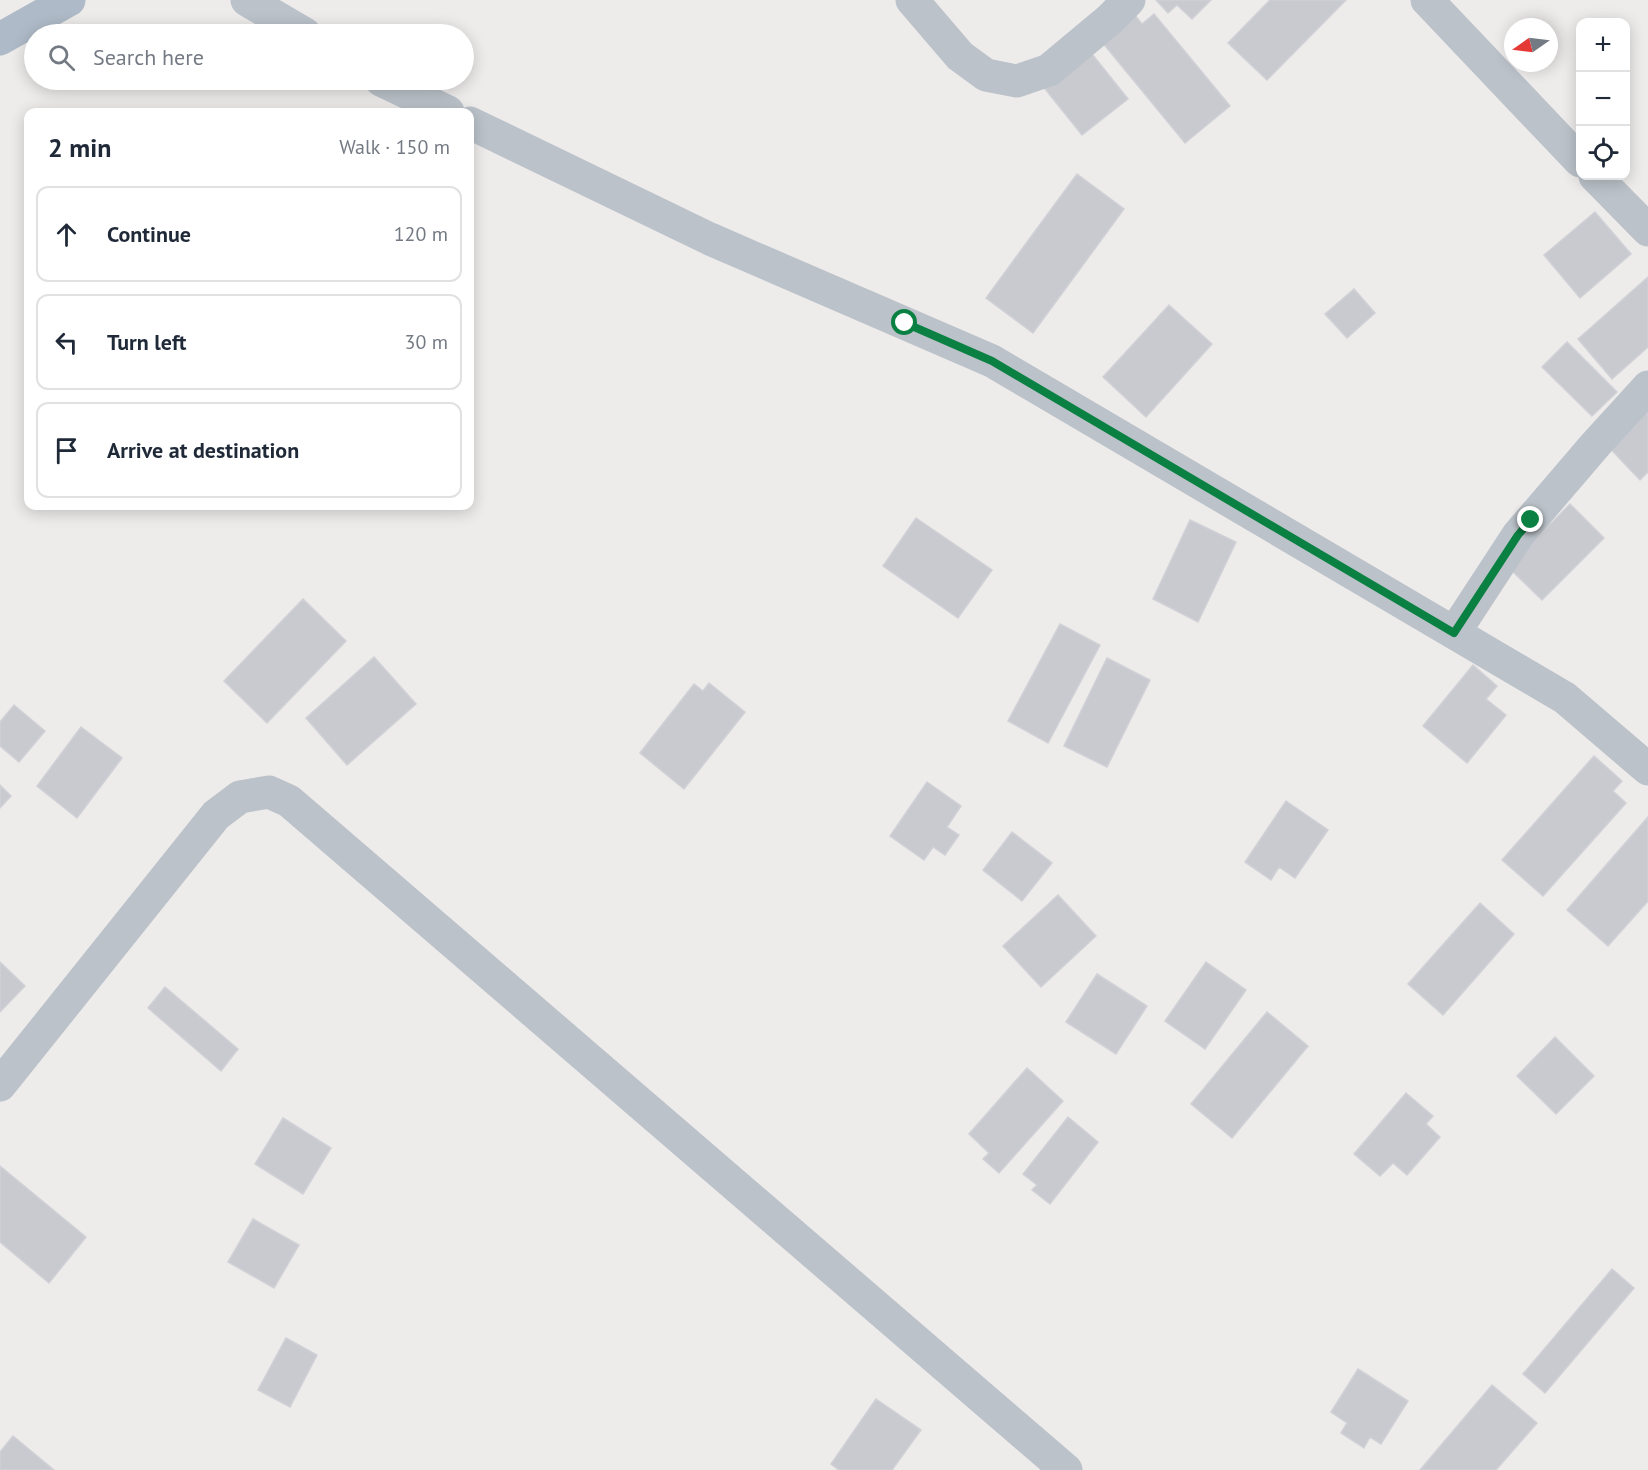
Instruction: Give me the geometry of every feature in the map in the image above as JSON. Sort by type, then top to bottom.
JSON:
[{"type":"main road","points":[[27,24],[69,0]]},
{"type":"main road","points":[[0,39],[24,25]]},
{"type":"street","points":[[247,0],[288,24]]},
{"type":"street","points":[[912,0],[960,56],[986,75],[1017,81],[1050,70],[1109,20],[1128,0]]},
{"type":"street","points":[[1428,0],[1576,156]]},
{"type":"street","points":[[402,90],[440,108]]},
{"type":"street","points":[[474,125],[710,239],[992,361],[1565,698],[1648,769]]},
{"type":"street","points":[[1599,180],[1648,230]]},
{"type":"street","points":[[1454,633],[1518,535],[1648,387]]},
{"type":"street","points":[[0,1085],[216,815],[240,797],[269,792],[289,801],[1066,1470]]},
{"type":"building","points":[[1156,0],[1211,0],[1192,19],[1177,5],[1168,13]]},
{"type":"building","points":[[1270,0],[1346,0],[1267,80],[1228,43]]},
{"type":"building","points":[[1154,14],[1230,106],[1185,143],[1102,42],[1135,15],[1142,24]]},
{"type":"building","points":[[1088,49],[1128,99],[1082,135],[1042,85]]},
{"type":"building","points":[[1077,174],[1124,209],[1033,333],[986,298]]},
{"type":"building","points":[[1595,212],[1631,254],[1580,298],[1544,255]]},
{"type":"building","points":[[1648,277],[1648,347],[1612,379],[1578,339]]},
{"type":"building","points":[[1354,289],[1375,313],[1347,338],[1325,314]]},
{"type":"building","points":[[1169,305],[1212,344],[1146,417],[1103,377]]},
{"type":"building","points":[[1567,342],[1617,392],[1592,416],[1542,367]]},
{"type":"building","points":[[1648,395],[1648,472],[1640,480],[1602,440]]},
{"type":"building","points":[[1570,504],[1604,538],[1542,600],[1508,567]]},
{"type":"building","points":[[916,518],[992,570],[958,618],[883,566]]},
{"type":"building","points":[[1190,520],[1236,542],[1198,622],[1153,599]]},
{"type":"building","points":[[303,599],[346,641],[267,723],[224,681]]},
{"type":"building","points":[[1060,624],[1100,645],[1048,743],[1008,721]]},
{"type":"building","points":[[374,657],[416,704],[347,765],[306,718]]},
{"type":"building","points":[[1107,658],[1150,680],[1107,767],[1064,746]]},
{"type":"building","points":[[1473,665],[1497,686],[1486,699],[1506,715],[1467,763],[1423,726]]},
{"type":"building","points":[[709,683],[745,712],[684,789],[640,753],[694,684],[703,691]]},
{"type":"building","points":[[14,705],[45,731],[19,762],[0,746],[0,722]]},
{"type":"building","points":[[81,727],[122,758],[77,818],[37,786]]},
{"type":"building","points":[[1594,756],[1622,781],[1613,791],[1626,803],[1543,896],[1502,860]]},
{"type":"building","points":[[927,782],[961,806],[947,827],[959,835],[945,855],[933,847],[924,860],[890,836]]},
{"type":"building","points":[[0,785],[11,796],[0,808]]},
{"type":"building","points":[[1286,801],[1328,830],[1295,878],[1279,867],[1271,880],[1245,862]]},
{"type":"building","points":[[1648,817],[1648,901],[1608,946],[1567,910]]},
{"type":"building","points":[[1012,832],[1052,863],[1022,901],[983,870]]},
{"type":"building","points":[[1058,895],[1096,936],[1041,987],[1003,946]]},
{"type":"building","points":[[1480,903],[1514,934],[1443,1015],[1408,984]]},
{"type":"building","points":[[0,962],[25,986],[0,1012]]},
{"type":"building","points":[[1206,962],[1246,990],[1205,1049],[1165,1021]]},
{"type":"building","points":[[1097,974],[1147,1006],[1116,1054],[1066,1022]]},
{"type":"building","points":[[165,987],[238,1049],[221,1071],[148,1008]]},
{"type":"building","points":[[1267,1012],[1308,1046],[1232,1138],[1191,1104]]},
{"type":"building","points":[[1555,1037],[1594,1076],[1556,1114],[1517,1076]]},
{"type":"building","points":[[1027,1068],[1063,1101],[999,1173],[983,1159],[989,1153],[969,1134]]},
{"type":"building","points":[[1406,1093],[1433,1116],[1426,1124],[1440,1137],[1407,1175],[1393,1163],[1380,1176],[1354,1154]]},
{"type":"building","points":[[1068,1117],[1098,1142],[1050,1204],[1032,1190],[1037,1185],[1023,1174]]},
{"type":"building","points":[[283,1118],[331,1148],[303,1194],[255,1164]]},
{"type":"building","points":[[0,1166],[86,1237],[49,1283],[0,1242]]},
{"type":"building","points":[[253,1219],[299,1245],[274,1288],[228,1262]]},
{"type":"building","points":[[1612,1269],[1634,1288],[1545,1393],[1523,1374]]},
{"type":"building","points":[[286,1338],[317,1355],[290,1407],[258,1390]]},
{"type":"building","points":[[1358,1369],[1408,1401],[1381,1444],[1370,1437],[1364,1448],[1341,1433],[1347,1423],[1331,1412]]},
{"type":"building","points":[[1492,1385],[1537,1423],[1496,1470],[1420,1470]]},
{"type":"building","points":[[876,1399],[921,1430],[892,1470],[839,1470],[831,1464]]},
{"type":"building","points":[[13,1436],[54,1470],[0,1470],[0,1452]]},
{"type":"route","points":[[905,323],[992,361],[1454,633],[1518,535],[1531,520]]}]
